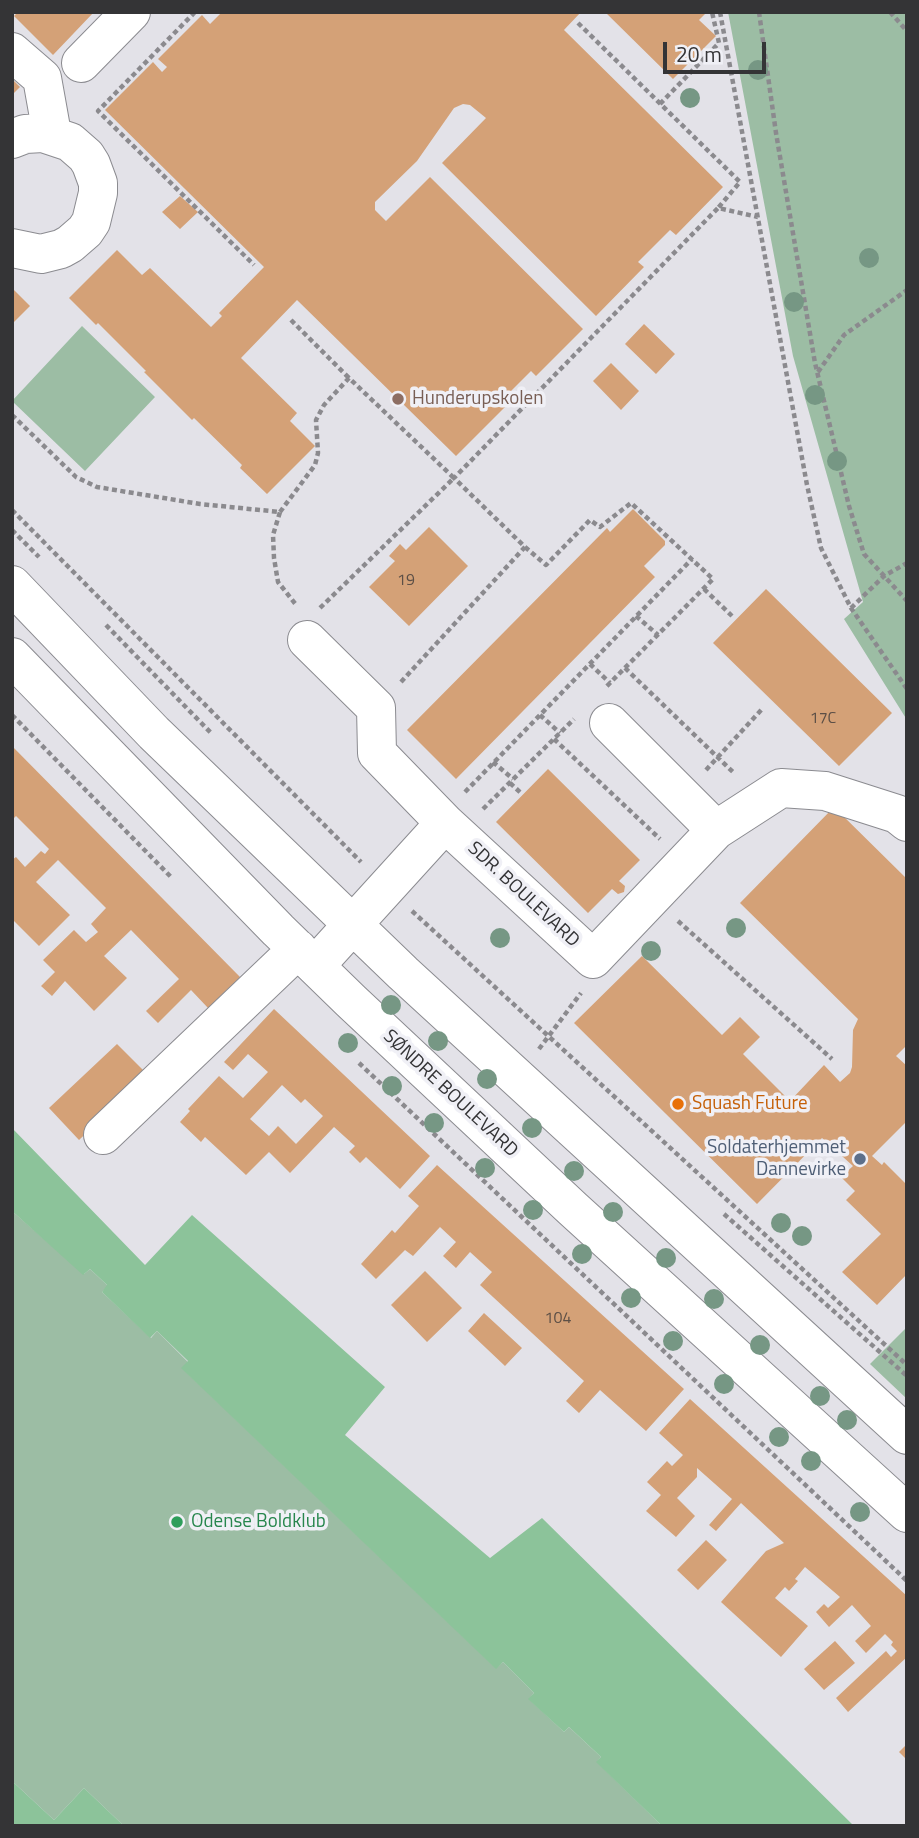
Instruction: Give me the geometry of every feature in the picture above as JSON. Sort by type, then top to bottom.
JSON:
[{"type":"street","points":[[81,63],[131,12]]},
{"type":"street","points":[[12,52],[42,78],[52,134]]},
{"type":"street","points":[[12,139],[34,133],[52,134],[79,148],[91,164],[98,183],[95,214],[85,231],[61,249],[41,254],[12,248]]},
{"type":"street","points":[[12,584],[154,733],[354,925],[907,1435]]},
{"type":"street","points":[[305,632],[376,708]]},
{"type":"street","name":"SØNDRE BOULEVARD","points":[[16,668],[306,958],[563,1199],[907,1513]]},
{"type":"street","name":"SDR. BOULEVARD","points":[[376,708],[377,753],[442,820],[593,959],[716,830],[781,788],[825,791],[897,814],[907,822]]},
{"type":"street","points":[[609,723],[716,830]]},
{"type":"street","points":[[103,1135],[306,958],[354,925],[442,820]]},
{"type":"path","points":[[195,12],[98,111],[254,264]]},
{"type":"path","points":[[660,104],[719,43],[712,12]]},
{"type":"path","points":[[720,12],[821,548],[851,608],[907,689]]},
{"type":"path","points":[[760,12],[776,133],[817,372],[849,506],[864,554],[907,601]]},
{"type":"path","points":[[890,12],[907,31]]},
{"type":"path","points":[[305,632],[718,208],[740,182],[578,23]]},
{"type":"path","points":[[718,208],[758,217]]},
{"type":"path","points":[[817,372],[844,335],[907,290]]},
{"type":"path","points":[[291,320],[546,565],[590,520],[600,527],[631,503],[713,579],[704,589],[732,616]]},
{"type":"path","points":[[305,632],[301,610],[278,582],[274,535],[281,512],[315,465],[318,453],[316,420],[324,405],[349,378]]},
{"type":"path","points":[[12,415],[76,477],[97,487],[200,504],[281,512]]},
{"type":"path","points":[[12,510],[387,888],[907,1365]]},
{"type":"path","points":[[12,530],[42,560]]},
{"type":"path","points":[[376,708],[525,547]]},
{"type":"path","points":[[442,820],[494,762],[692,559]]},
{"type":"path","points":[[851,608],[884,576],[907,563]]},
{"type":"path","points":[[636,616],[658,635]]},
{"type":"path","points":[[100,620],[218,739]]},
{"type":"path","points":[[590,664],[610,683]]},
{"type":"path","points":[[625,668],[763,800]]},
{"type":"path","points":[[682,796],[763,708]]},
{"type":"path","points":[[540,715],[560,733]]},
{"type":"path","points":[[554,738],[685,862]]},
{"type":"path","points":[[494,762],[521,793]]},
{"type":"path","points":[[652,897],[832,1059]]},
{"type":"path","points":[[549,1058],[539,1049],[587,986],[593,959]]},
{"type":"path","points":[[723,1212],[907,1376]]},
{"type":"green space","points":[[728,12],[907,12],[907,720],[844,619],[863,602],[793,356]]},
{"type":"green space","points":[[82,326],[155,397],[85,471],[12,401]]},
{"type":"green space","points":[[12,1128],[145,1265],[192,1215],[385,1387],[345,1435],[490,1558],[542,1518],[854,1826],[662,1826],[596,1762],[601,1757],[569,1727],[564,1732],[528,1699],[534,1693],[503,1662],[496,1669],[181,1368],[188,1361],[157,1331],[150,1338],[102,1292],[107,1285],[90,1269],[83,1275],[12,1211]]},
{"type":"green space","name":"Odense Boldklub","points":[[12,1211],[84,1274],[90,1269],[108,1286],[102,1292],[151,1338],[157,1331],[188,1362],[182,1368],[496,1668],[503,1662],[534,1693],[529,1699],[564,1732],[569,1727],[601,1757],[597,1762],[662,1826],[124,1826],[84,1788],[54,1820],[12,1781]]},
{"type":"green space","points":[[907,1327],[907,1399],[870,1364]]},
{"type":"green space","points":[[12,1781],[54,1820],[84,1788],[124,1826],[12,1826]]},
{"type":"building","points":[[18,12],[94,12],[53,55],[14,16]]},
{"type":"building","points":[[222,12],[581,12],[564,30],[723,187],[676,235],[670,230],[638,262],[644,267],[596,316],[442,163],[486,118],[470,105],[463,104],[454,108],[417,161],[375,202],[375,210],[386,221],[430,177],[583,329],[536,376],[531,371],[500,402],[505,407],[456,456],[297,300],[241,358],[297,413],[290,421],[315,446],[267,494],[240,468],[242,465],[194,418],[192,420],[98,323],[96,325],[69,298],[117,250],[142,275],[150,268],[211,327],[222,316],[219,313],[264,267],[105,110],[153,62],[162,72],[167,67],[158,59],[202,15],[210,24]]},
{"type":"building","points":[[605,12],[707,12],[699,20],[716,36],[673,79]]},
{"type":"building","points":[[12,79],[20,87],[12,95]]},
{"type":"building","points":[[180,196],[198,212],[180,229],[162,212]]},
{"type":"building","points":[[12,288],[30,306],[12,324]]},
{"type":"building","points":[[644,324],[675,354],[656,374],[625,344]]},
{"type":"building","points":[[611,363],[639,391],[621,410],[593,381]]},
{"type":"building","points":[[633,509],[665,541],[665,545],[644,566],[655,577],[456,779],[407,730],[607,528],[610,532]]},
{"type":"building","points":[[429,527],[468,566],[409,626],[369,587],[395,561],[389,556],[400,544],[406,550]]},
{"type":"building","points":[[766,589],[892,713],[839,766],[713,643]]},
{"type":"building","points":[[12,746],[240,977],[208,1008],[191,990],[158,1023],[146,1011],[179,979],[131,930],[104,956],[127,978],[94,1011],[65,981],[52,996],[41,986],[55,972],[43,960],[74,930],[86,942],[98,932],[91,924],[106,908],[58,860],[36,882],[70,915],[39,946],[12,919],[12,860],[16,857],[25,867],[41,851],[45,854],[49,849],[16,816],[12,820]]},
{"type":"building","points":[[548,769],[640,860],[619,881],[625,886],[624,892],[618,894],[612,889],[588,913],[496,822]]},
{"type":"building","points":[[834,807],[907,879],[907,1045],[896,1056],[907,1066],[907,1121],[872,1156],[882,1165],[884,1162],[907,1185],[907,1274],[877,1305],[842,1272],[881,1234],[846,1200],[855,1191],[841,1177],[853,1166],[822,1138],[757,1204],[574,1023],[642,956],[722,1035],[740,1017],[760,1037],[743,1054],[790,1101],[824,1065],[840,1082],[850,1073],[852,1067],[853,1030],[858,1019],[740,903]]},
{"type":"building","points":[[274,1009],[430,1156],[400,1189],[366,1157],[360,1163],[349,1152],[355,1146],[334,1127],[290,1173],[269,1152],[246,1175],[205,1137],[201,1142],[180,1122],[190,1111],[188,1109],[219,1076],[243,1098],[268,1072],[248,1054],[233,1070],[224,1062]],"holes":[[[282,1085],[301,1103],[305,1099],[323,1116],[296,1144],[278,1126],[269,1136],[250,1119]]]},
{"type":"building","points":[[117,1044],[148,1075],[79,1140],[49,1108]]},
{"type":"building","points":[[437,1165],[684,1389],[646,1431],[600,1390],[579,1413],[566,1401],[584,1381],[480,1285],[492,1272],[470,1252],[456,1268],[443,1256],[456,1242],[440,1227],[413,1256],[405,1250],[376,1279],[361,1264],[392,1230],[395,1233],[419,1206],[408,1196]]},
{"type":"building","points":[[425,1271],[462,1308],[427,1342],[391,1305]]},
{"type":"building","points":[[484,1313],[522,1348],[505,1366],[468,1331]]},
{"type":"building","points":[[690,1399],[907,1596],[907,1657],[848,1712],[836,1698],[886,1651],[891,1657],[897,1651],[885,1634],[866,1653],[855,1641],[871,1626],[852,1605],[829,1627],[816,1612],[824,1604],[828,1608],[840,1597],[805,1567],[789,1591],[785,1587],[775,1598],[808,1626],[781,1657],[721,1602],[766,1551],[784,1543],[741,1503],[716,1531],[709,1525],[732,1499],[697,1468],[697,1477],[677,1498],[695,1516],[676,1537],[646,1511],[661,1495],[647,1482],[667,1461],[672,1466],[683,1455],[659,1433]]},
{"type":"building","points":[[706,1540],[727,1560],[698,1590],[677,1570]]},
{"type":"building","points":[[835,1641],[855,1663],[824,1690],[804,1669]]},
{"type":"building","points":[[907,1744],[907,1760],[899,1752]]},
{"type":"place","name":"Hunderupskolen","points":[[398,399]]},
{"type":"place","name":"Squash Future","points":[[678,1104]]},
{"type":"place","name":"Soldaterhjemmet Dannevirke","points":[[860,1159]]},
{"type":"place","name":"Odense Boldklub","points":[[177,1522]]}]
